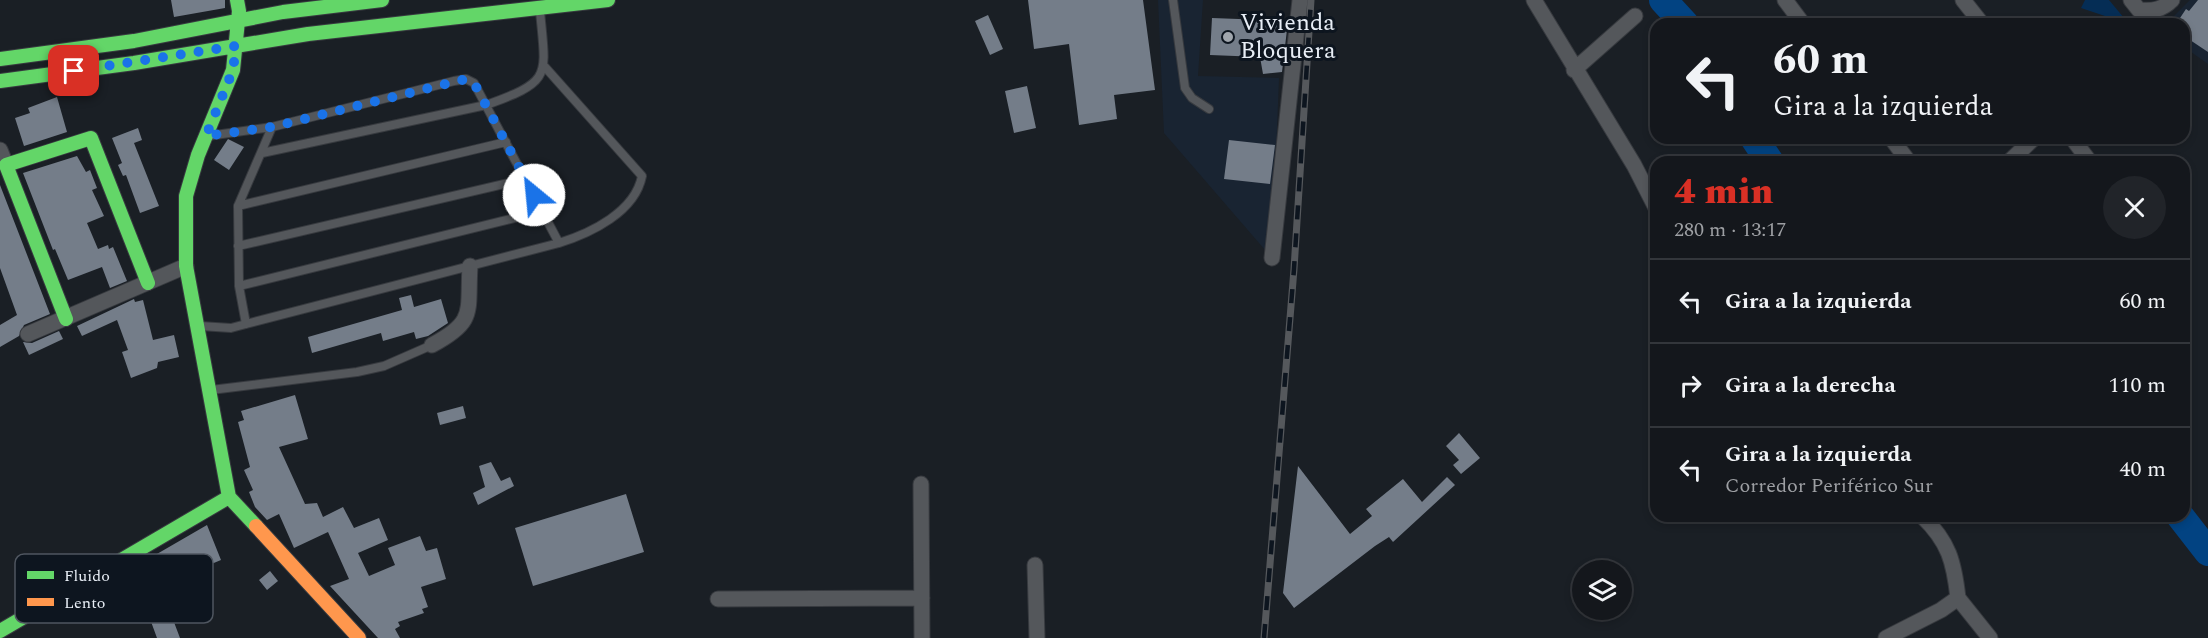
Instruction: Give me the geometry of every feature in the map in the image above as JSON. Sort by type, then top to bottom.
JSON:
[{"type":"street","points":[[237,0],[238,20],[233,70],[206,136],[186,196],[186,266],[229,497],[359,638]]},
{"type":"street","points":[[0,59],[134,41],[238,20],[382,0]]},
{"type":"street","points":[[0,81],[308,34],[608,0]]},
{"type":"street","points":[[1272,258],[1300,0]]},
{"type":"street","points":[[1534,0],[1574,70],[1634,165],[1650,196]]},
{"type":"street","points":[[1785,0],[1798,18]]},
{"type":"street","points":[[1963,0],[1977,18]]},
{"type":"street","points":[[2135,5],[2158,9],[2172,0]]},
{"type":"street","points":[[1574,70],[1635,16]]},
{"type":"street","points":[[6,165],[92,138],[148,283]]},
{"type":"street","points":[[1896,144],[1905,156]]},
{"type":"street","points":[[2015,156],[2028,144]]},
{"type":"street","points":[[0,150],[66,319]]},
{"type":"street","points":[[28,334],[186,266]]},
{"type":"street","points":[[432,345],[455,333],[467,320],[470,266]]},
{"type":"street","points":[[921,484],[922,638]]},
{"type":"street","points":[[132,554],[229,497]]},
{"type":"street","points":[[1928,522],[1946,544],[1953,562],[1958,598],[1990,638]]},
{"type":"street","points":[[1035,565],[1037,638]]},
{"type":"street","points":[[718,599],[922,598]]},
{"type":"street","points":[[1886,638],[1941,610],[1958,598]]},
{"type":"street","points":[[0,631],[15,622]]},
{"type":"lane","points":[[1173,0],[1185,88],[1192,98],[1209,109]]},
{"type":"lane","points":[[262,153],[486,105],[516,94],[537,81],[545,67],[539,8]]},
{"type":"lane","points":[[198,326],[231,328],[559,243],[580,236],[610,220],[639,190],[642,176],[545,67]]},
{"type":"lane","points":[[206,136],[272,127],[466,79],[474,83],[559,243]]},
{"type":"lane","points":[[246,324],[239,286],[238,206],[272,127]]},
{"type":"lane","points":[[238,206],[506,142]]},
{"type":"lane","points":[[238,246],[526,179]]},
{"type":"lane","points":[[239,286],[543,211]]},
{"type":"lane","points":[[210,390],[357,372],[384,366],[432,345]]},
{"type":"shaded area","points":[[1158,0],[1203,0],[1198,76],[1279,78],[1272,258],[1164,133]]},
{"type":"shaded area","points":[[2085,0],[2109,0],[2124,18],[2111,18],[2081,8]]},
{"type":"shaded area","points":[[2190,0],[2208,0],[2208,64],[2190,51],[2190,18],[2172,18]]},
{"type":"building","points":[[171,0],[225,0],[225,8],[174,17]]},
{"type":"building","points":[[1028,0],[1143,0],[1155,90],[1114,95],[1117,119],[1079,125],[1069,44],[1034,49]]},
{"type":"building","points":[[2198,0],[2208,0],[2208,52],[2190,40],[2190,18],[2180,18],[2186,9],[2189,11]]},
{"type":"building","points":[[988,15],[1003,49],[990,55],[975,21]]},
{"type":"building","points":[[1212,18],[1288,21],[1282,72],[1263,74],[1260,57],[1210,55]]},
{"type":"building","points":[[1027,86],[1036,128],[1014,133],[1005,91]]},
{"type":"building","points":[[57,97],[67,132],[24,146],[15,118],[30,113],[28,108]]},
{"type":"building","points":[[138,128],[142,140],[134,143],[159,206],[140,213],[126,175],[123,176],[118,165],[122,163],[112,138]]},
{"type":"building","points":[[228,139],[244,147],[229,170],[214,160]]},
{"type":"building","points":[[1229,140],[1275,145],[1270,184],[1224,179]]},
{"type":"building","points":[[77,156],[86,172],[90,170],[97,188],[92,190],[104,216],[87,223],[98,249],[108,245],[109,249],[113,247],[127,281],[110,288],[102,267],[68,280],[55,249],[53,250],[23,173]]},
{"type":"building","points":[[0,185],[50,314],[24,325],[19,336],[0,347],[0,325],[17,315],[0,268]]},
{"type":"building","points":[[411,295],[414,307],[441,299],[448,323],[428,336],[416,339],[414,332],[383,341],[381,333],[312,353],[308,337],[402,310],[399,298]]},
{"type":"building","points":[[134,299],[135,302],[143,300],[153,340],[174,335],[179,357],[158,362],[157,368],[131,378],[122,352],[128,350],[117,320],[82,336],[77,326]]},
{"type":"building","points":[[59,331],[63,339],[29,355],[23,342],[32,343]]},
{"type":"building","points":[[295,395],[308,439],[279,447],[305,504],[317,503],[323,517],[343,507],[354,528],[379,518],[388,540],[358,553],[369,576],[395,565],[388,548],[420,536],[426,551],[437,548],[446,579],[421,587],[428,607],[422,609],[424,613],[398,622],[400,626],[395,629],[400,638],[378,638],[330,586],[349,579],[328,532],[294,548],[279,514],[267,520],[255,507],[249,492],[253,490],[244,470],[250,467],[238,422],[244,420],[241,411]]},
{"type":"building","points":[[463,406],[466,418],[440,425],[437,413]]},
{"type":"building","points":[[1459,433],[1480,458],[1461,474],[1453,465],[1459,460],[1446,446]]},
{"type":"building","points":[[491,462],[501,481],[510,477],[514,486],[478,505],[473,493],[485,487],[479,466]]},
{"type":"building","points":[[1298,466],[1350,534],[1372,516],[1366,509],[1403,479],[1422,502],[1447,477],[1455,485],[1393,542],[1389,537],[1375,546],[1294,608],[1283,593]]},
{"type":"building","points":[[626,494],[644,552],[533,586],[515,528]]},
{"type":"building","points":[[207,525],[221,560],[213,563],[213,554],[157,554]]},
{"type":"building","points":[[270,571],[278,581],[267,590],[259,580]]},
{"type":"building","points":[[152,623],[174,623],[180,638],[157,638]]},
{"type":"waterway","points":[[1663,0],[1680,18]]},
{"type":"waterway","points":[[1758,144],[1766,156]]},
{"type":"waterway","points":[[2185,522],[2208,552]]},
{"type":"railway","points":[[1264,638],[1294,269],[1311,0]]},
{"type":"traffic: fast","points":[[237,0],[239,11],[233,70],[198,155],[186,196],[186,266],[229,497],[256,526]]},
{"type":"traffic: fast","points":[[0,59],[134,41],[283,12],[382,0]]},
{"type":"traffic: fast","points":[[0,81],[134,63],[308,34],[608,0]]},
{"type":"traffic: fast","points":[[66,319],[6,165],[91,138],[148,283]]},
{"type":"traffic: fast","points":[[132,554],[229,497]]},
{"type":"traffic: fast","points":[[0,631],[15,622]]},
{"type":"traffic: slow","points":[[256,526],[359,638]]},
{"type":"place","name":"Vivienda Bloquera","points":[[1228,37]]},
{"type":"route","points":[[74,71],[236,46],[233,70],[206,136],[272,127],[466,79],[474,83],[534,195]]}]
